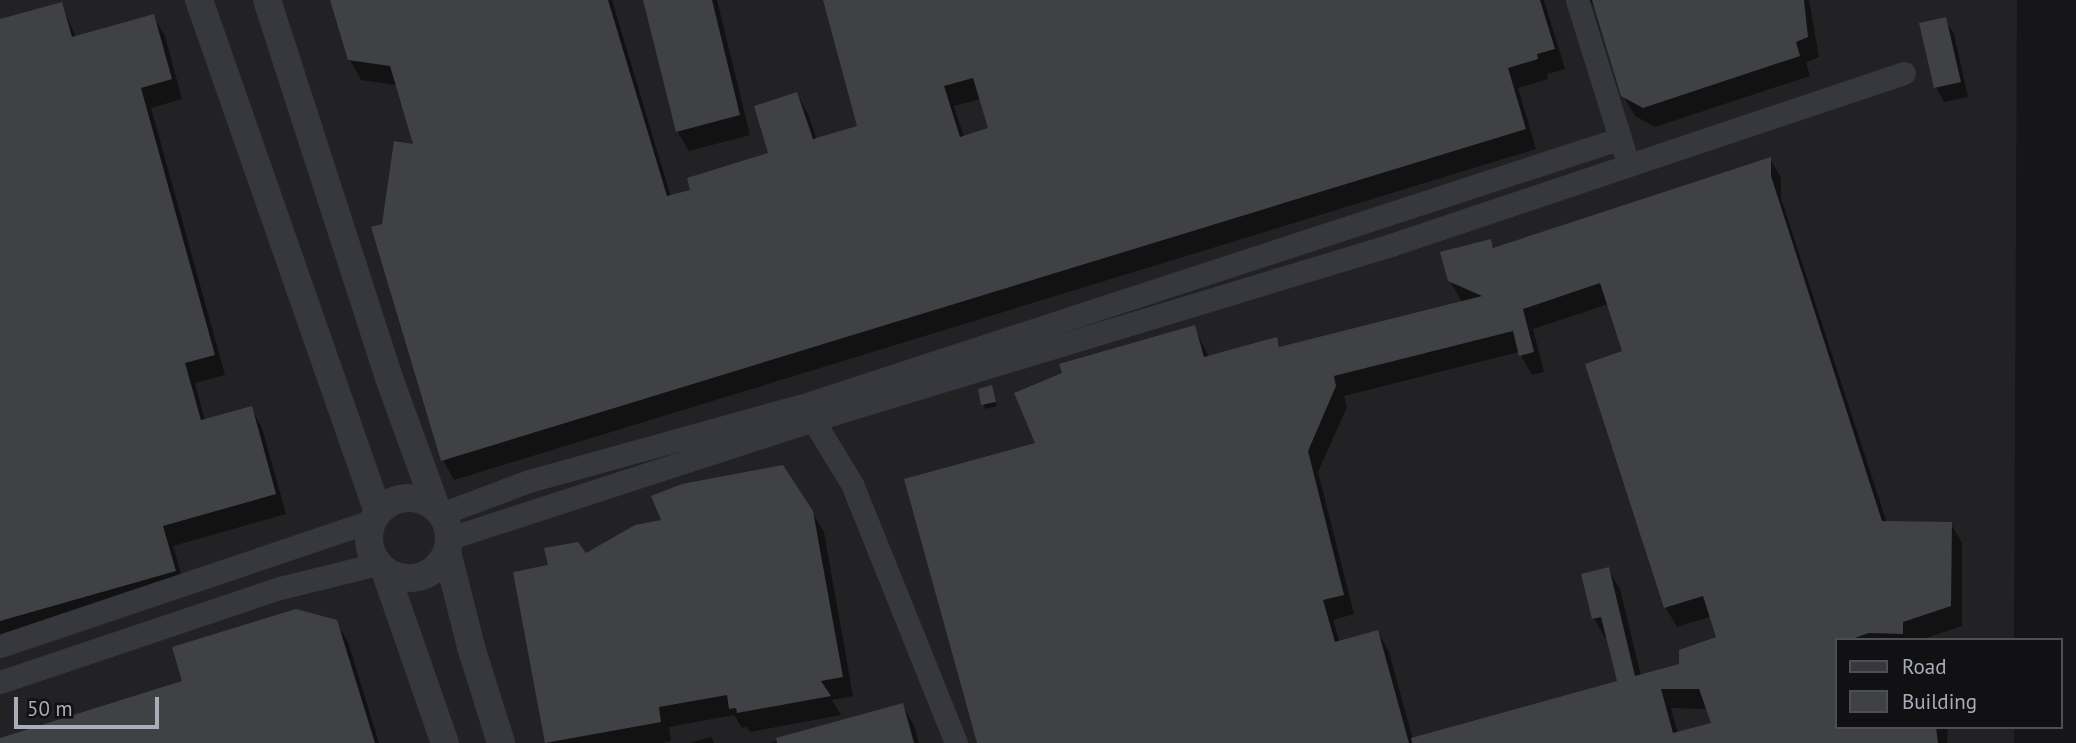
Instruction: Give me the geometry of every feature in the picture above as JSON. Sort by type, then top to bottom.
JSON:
[{"type":"street","points":[[199,0],[375,517],[369,544],[381,568],[444,743]]},
{"type":"street","points":[[267,0],[389,377],[444,528],[471,647],[501,743]]},
{"type":"street","points":[[1577,0],[1618,139],[1630,165]]},
{"type":"street","points":[[811,412],[1391,245],[1904,73]]},
{"type":"street","points":[[444,528],[811,412],[1618,139]]},
{"type":"street","points":[[811,412],[852,484],[956,743]]},
{"type":"street","points":[[0,646],[375,517],[388,504],[412,498],[444,528]]},
{"type":"street","points":[[0,682],[280,588],[381,568],[409,579],[421,577],[441,563],[444,528]]},
{"type":"shaded area","points":[[0,0],[2017,0],[2014,638],[1834,638],[1834,729],[2014,729],[2014,743],[0,743]]},
{"type":"building","points":[[330,0],[608,0],[667,196],[690,190],[687,178],[768,153],[754,106],[797,92],[813,139],[857,126],[823,0],[1540,0],[1555,49],[1537,54],[1538,59],[1508,68],[1526,129],[441,461],[371,227],[382,224],[394,141],[413,144],[390,66],[348,60]],"holes":[[[973,78],[988,128],[960,137],[944,86]]]},
{"type":"building","points":[[643,0],[712,0],[740,115],[676,132]]},
{"type":"building","points":[[1592,0],[1804,0],[1808,37],[1796,42],[1800,56],[1643,108],[1621,96]]},
{"type":"building","points":[[62,2],[72,37],[154,14],[172,79],[141,88],[215,355],[185,363],[201,420],[252,406],[276,494],[163,526],[176,571],[0,621],[0,19]]},
{"type":"building","points":[[1946,17],[1961,82],[1934,88],[1919,23]]},
{"type":"building","points":[[1771,157],[1771,176],[1882,521],[1952,522],[1951,606],[1903,622],[1903,634],[1869,633],[1855,638],[1834,638],[1834,729],[1936,729],[1938,743],[1412,743],[1411,738],[1617,681],[1601,617],[1592,619],[1581,574],[1609,567],[1635,676],[1679,664],[1679,650],[1716,637],[1703,596],[1664,608],[1585,364],[1622,351],[1600,283],[1523,309],[1534,352],[1519,356],[1513,331],[1334,376],[1336,386],[1308,451],[1344,595],[1323,600],[1335,642],[1378,630],[1409,743],[977,743],[904,479],[1035,443],[1014,393],[1062,373],[1059,364],[1195,325],[1204,357],[1277,337],[1279,347],[1482,296],[1448,281],[1440,252],[1491,239],[1493,248]],"holes":[[[1661,689],[1699,689],[1711,723],[1673,733]]]},
{"type":"building","points":[[992,385],[996,402],[981,405],[978,389]]},
{"type":"building","points":[[783,465],[813,511],[843,677],[821,681],[831,696],[737,713],[736,708],[729,709],[727,695],[659,707],[661,722],[545,743],[513,572],[548,565],[544,548],[578,542],[586,553],[635,525],[661,520],[651,496],[682,484]]},
{"type":"building","points":[[296,609],[337,620],[375,743],[0,743],[0,738],[182,681],[172,647]]},
{"type":"building","points":[[903,703],[914,743],[777,743],[776,738]]}]
